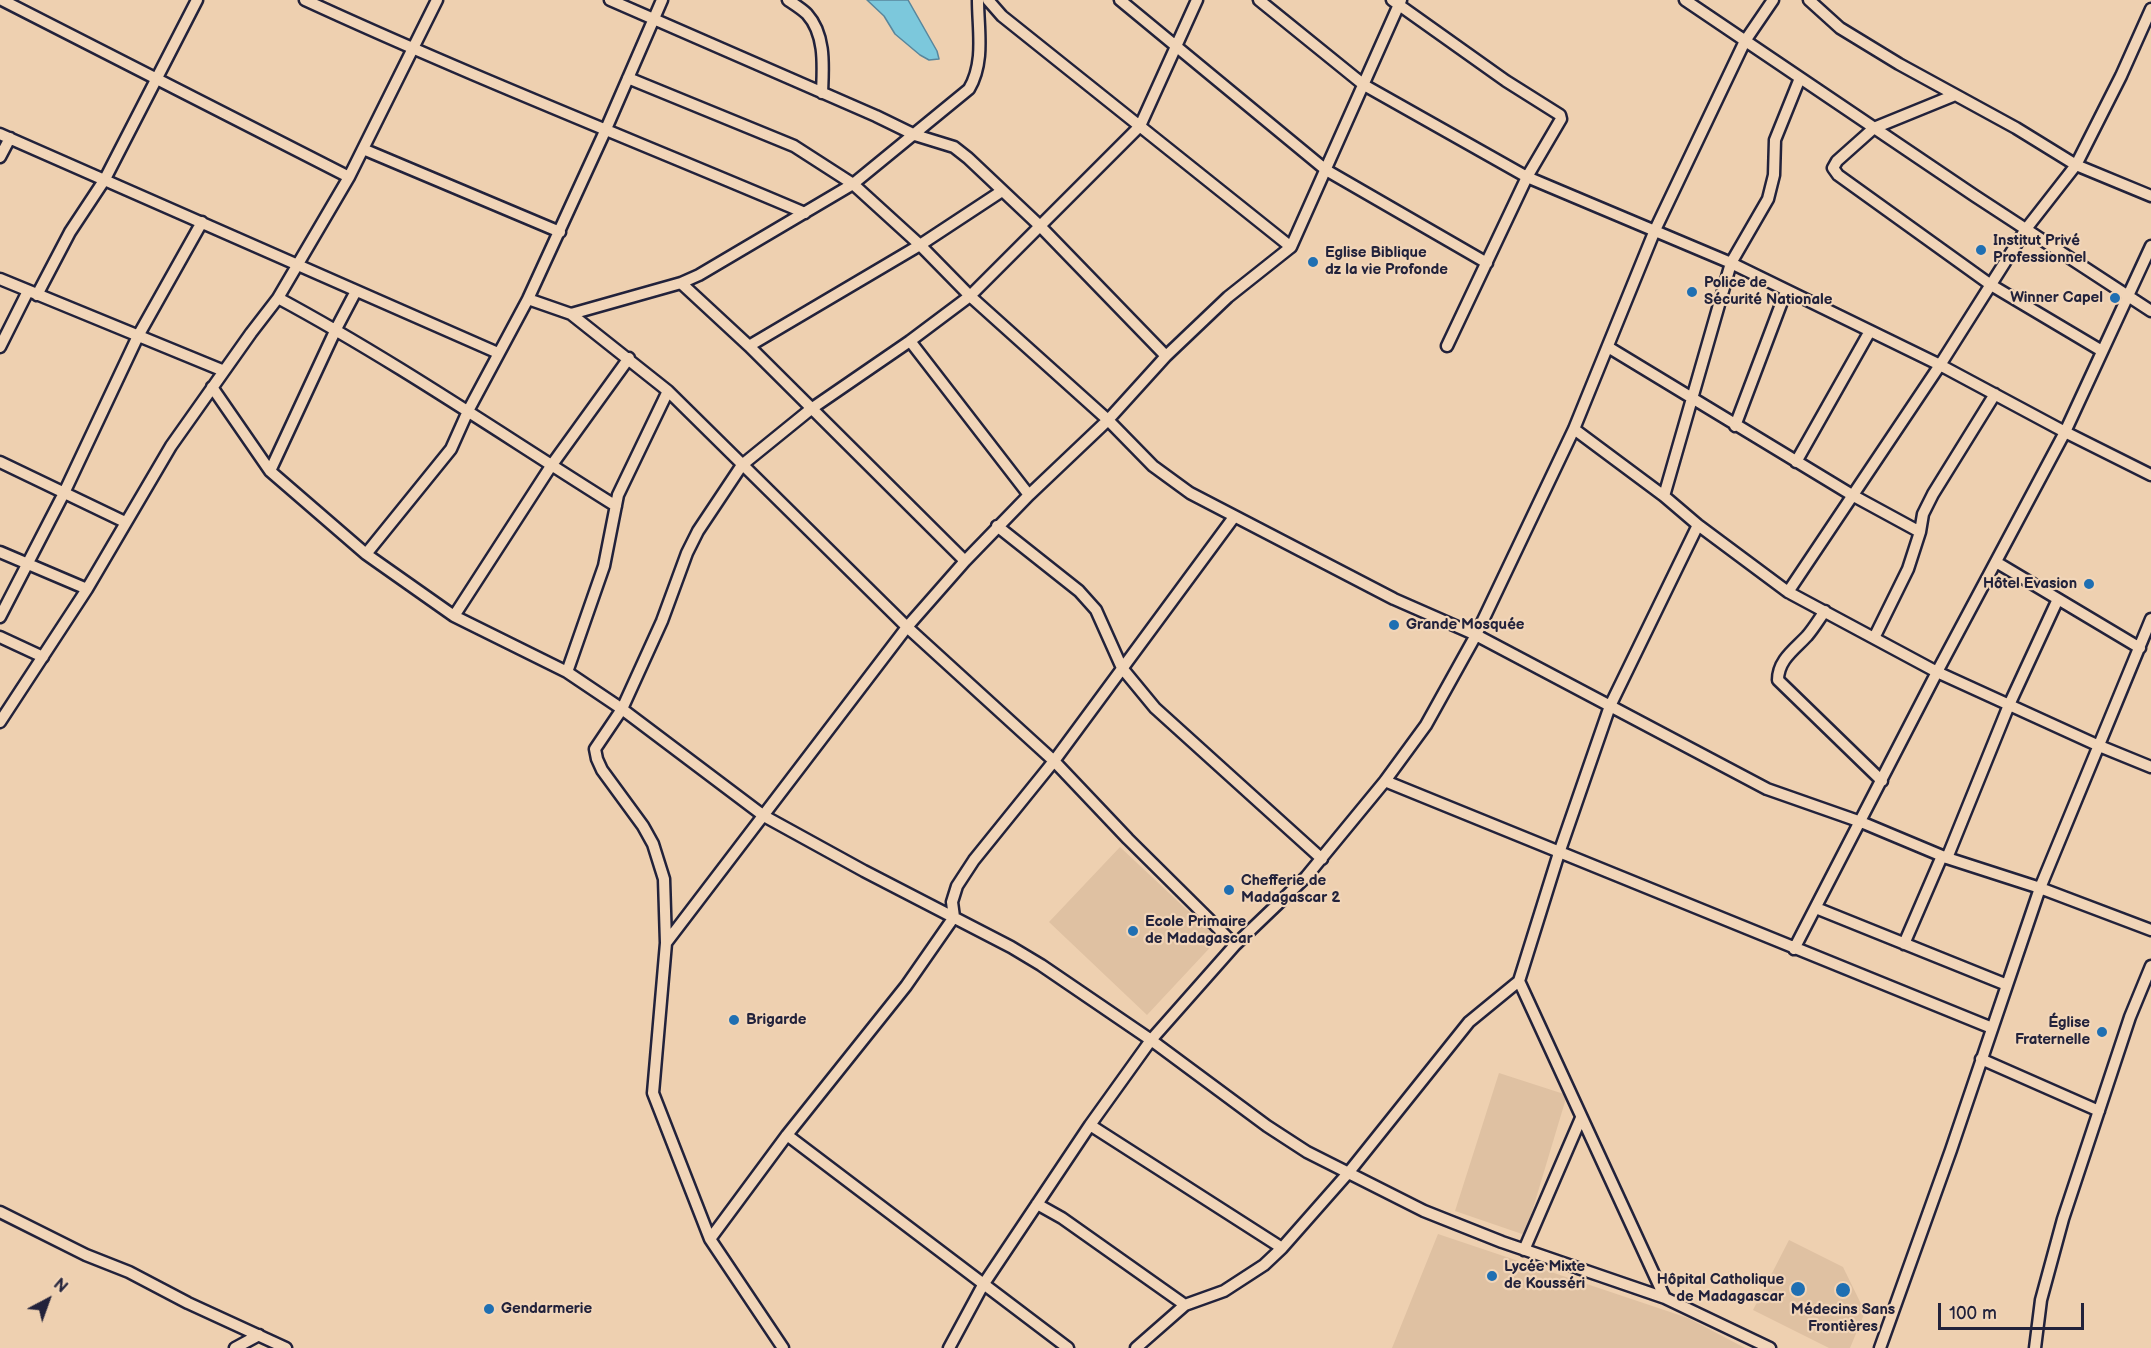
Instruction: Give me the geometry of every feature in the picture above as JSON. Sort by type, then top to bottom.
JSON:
[{"type":"street","points":[[2,0],[349,177]]},
{"type":"street","points":[[0,347],[105,179],[197,0]]},
{"type":"street","points":[[305,0],[413,50],[805,213]]},
{"type":"street","points":[[0,722],[87,589],[171,446],[278,298],[349,177],[437,0]]},
{"type":"street","points":[[610,0],[915,135],[954,147],[1040,226],[1166,356]]},
{"type":"street","points":[[366,554],[451,449],[468,411],[528,299],[560,232],[662,0]]},
{"type":"street","points":[[788,0],[807,13],[815,24],[824,62],[822,93]]},
{"type":"street","points":[[571,314],[699,275],[854,184],[969,90],[974,81],[979,58],[978,0]]},
{"type":"street","points":[[988,0],[1002,16],[1291,247]]},
{"type":"street","points":[[1120,0],[1326,170],[1487,263]]},
{"type":"street","points":[[783,1348],[710,1239],[653,1093],[666,943],[664,879],[653,844],[597,759],[595,749],[622,709],[662,621],[687,553],[698,531],[742,465],[811,409],[910,341],[970,296],[1140,126],[1197,0]]},
{"type":"street","points":[[1259,0],[1364,84],[1527,177],[1731,263],[1940,365],[2151,475]]},
{"type":"street","points":[[1685,0],[2151,311]]},
{"type":"street","points":[[949,1348],[983,1285],[1090,1125],[1151,1040],[1235,945],[1322,859],[1426,725],[1476,635],[1574,429],[1655,230],[1745,41],[1773,0]]},
{"type":"street","points":[[1809,0],[1840,27],[1899,64],[2016,128],[2076,165],[2151,196]]},
{"type":"street","points":[[666,943],[907,627],[965,561],[1029,495],[1108,420],[1166,356],[1228,297],[1291,247],[1364,84],[1397,2],[1506,81],[1560,115],[1561,119],[1527,177],[1447,346]]},
{"type":"street","points":[[1788,592],[1940,365],[2026,229],[2076,165],[2121,76],[2151,9]]},
{"type":"street","points":[[628,78],[794,146],[854,184],[920,245],[970,296],[1108,420],[1153,466],[1190,493],[1234,518],[1394,599],[1476,635],[1767,789],[1861,822],[1945,857],[2040,888],[2151,930]]},
{"type":"street","points":[[1664,496],[1731,263],[1768,199],[1774,175],[1775,140],[1800,78]]},
{"type":"street","points":[[1955,95],[1874,128],[1837,161],[1833,168],[1838,175],[1991,285],[2102,351]]},
{"type":"street","points":[[0,157],[5,136],[498,353]]},
{"type":"street","points":[[363,149],[560,232]]},
{"type":"street","points":[[749,346],[920,245],[1002,191]]},
{"type":"street","points":[[0,617],[64,493],[138,336],[202,222]]},
{"type":"street","points":[[1794,949],[1937,672],[2065,432],[2151,246]]},
{"type":"street","points":[[0,279],[224,371]]},
{"type":"street","points":[[681,282],[749,346],[965,561]]},
{"type":"street","points":[[270,471],[356,291]]},
{"type":"street","points":[[1735,426],[1786,291]]},
{"type":"street","points":[[278,298],[336,329],[616,506]]},
{"type":"street","points":[[528,299],[571,314],[629,358],[668,392],[907,627],[1054,761],[1128,839],[1235,945]]},
{"type":"street","points":[[1796,462],[1869,331]]},
{"type":"street","points":[[910,341],[1029,495]]},
{"type":"street","points":[[1608,347],[1691,400],[1852,495],[1920,532]]},
{"type":"street","points":[[454,616],[551,466],[629,358]]},
{"type":"street","points":[[212,387],[270,471],[366,554],[454,616],[567,672],[622,709],[764,816],[1041,964],[1151,1040],[1267,1126],[1307,1152],[1424,1211],[1524,1250],[1665,1298],[1770,1348]]},
{"type":"street","points":[[567,672],[604,566],[618,495],[668,392]]},
{"type":"street","points":[[1874,638],[1908,568],[1920,532],[1923,514],[1995,394]]},
{"type":"street","points":[[1574,429],[1788,592],[1937,672],[2097,745],[2151,767]]},
{"type":"street","points":[[0,462],[125,522]]},
{"type":"street","points":[[710,1239],[787,1135],[906,986],[954,917],[952,902],[957,886],[974,860],[1054,761],[1234,518]]},
{"type":"street","points":[[1136,1348],[1185,1305],[1224,1291],[1264,1265],[1282,1248],[1349,1172],[1469,1022],[1519,981],[1559,854],[1610,706],[1698,525]]},
{"type":"street","points":[[998,526],[1079,591],[1096,610],[1122,668],[1155,708],[1322,859]]},
{"type":"street","points":[[0,552],[87,589]]},
{"type":"street","points":[[1996,562],[2140,648]]},
{"type":"street","points":[[1904,944],[1945,857],[2009,705],[2058,599]]},
{"type":"street","points":[[1824,611],[1808,635],[1787,656],[1778,673],[1778,680],[1882,781]]},
{"type":"street","points":[[1880,1348],[2040,888],[2097,745],[2151,619]]},
{"type":"street","points":[[0,637],[43,657]]},
{"type":"street","points":[[1384,781],[1992,1028]]},
{"type":"street","points":[[1816,908],[2007,985]]},
{"type":"street","points":[[2035,1348],[2041,1300],[2052,1259],[2130,1017],[2151,966]]},
{"type":"street","points":[[1519,981],[1665,1298]]},
{"type":"street","points":[[1982,1059],[2099,1111]]},
{"type":"street","points":[[1524,1250],[1581,1118]]},
{"type":"street","points":[[1090,1125],[1282,1248]]},
{"type":"street","points":[[787,1135],[1068,1348]]},
{"type":"street","points":[[1037,1204],[1062,1218],[1185,1305]]},
{"type":"street","points":[[0,1212],[86,1255],[129,1272],[188,1303],[286,1348]]},
{"type":"street","points":[[235,1348],[260,1335]]},
{"type":"shaded area","name":"Ecole Primaire de Madagascar","points":[[1120,847],[1218,939],[1147,1015],[1049,922]]},
{"type":"shaded area","points":[[1499,1073],[1567,1095],[1525,1235],[1455,1211]]},
{"type":"shaded area","name":"Lycée Mixte de Kousséri","points":[[1438,1234],[1688,1318],[1745,1348],[1392,1348]]},
{"type":"shaded area","name":"Hôpital Catholique de Madagascar","points":[[1789,1240],[1843,1267],[1865,1312],[1850,1348],[1829,1348],[1753,1310]]},
{"type":"water","points":[[867,0],[908,0],[937,51],[939,59],[929,60],[920,55],[895,34],[884,16]]},
{"type":"place","name":"Institut Privé Professionnel","points":[[1981,250]]},
{"type":"place","name":"Eglise Biblique dz la vie Profonde","points":[[1313,262]]},
{"type":"place","name":"Police de Sécurité Nationale","points":[[1692,292]]},
{"type":"place","name":"Winner Capel","points":[[2115,298]]},
{"type":"place","name":"Hôtel Evasion","points":[[2089,584]]},
{"type":"place","name":"Grande Mosquée","points":[[1394,625]]},
{"type":"place","name":"Chefferie de Madagascar 2","points":[[1229,890]]},
{"type":"place","name":"Ecole Primaire de Madagascar","points":[[1133,931]]},
{"type":"place","name":"Brigarde","points":[[734,1020]]},
{"type":"place","name":"Église Fraternelle","points":[[2102,1032]]},
{"type":"place","name":"Lycée Mixte de Kousséri","points":[[1492,1276]]},
{"type":"place","name":"Hôpital Catholique de Madagascar","points":[[1798,1289]]},
{"type":"place","name":"Médecins Sans Frontières","points":[[1843,1290]]},
{"type":"place","name":"Gendarmerie","points":[[489,1309]]}]
